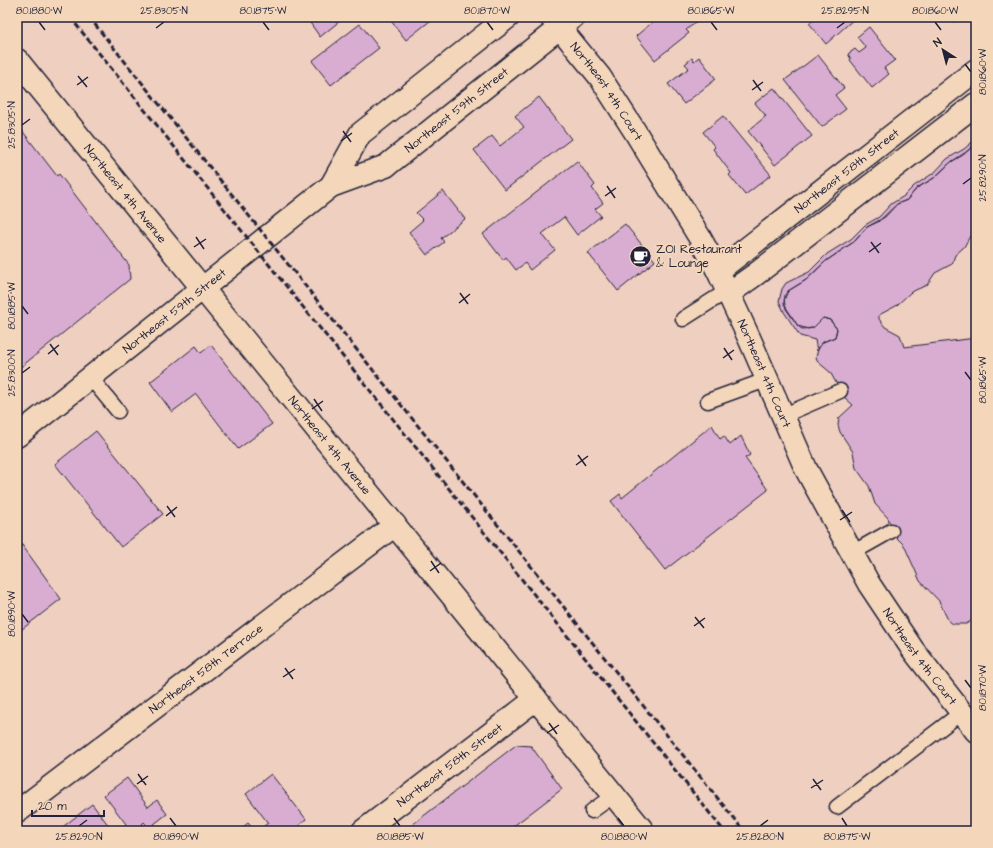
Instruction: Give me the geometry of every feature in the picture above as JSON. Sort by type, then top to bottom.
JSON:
[{"type":"street","name":"Northeast 59th Street","points":[[330,186],[360,134],[508,17]]},
{"type":"street","name":"Northeast 59th Street","points":[[17,436],[330,186],[386,166],[561,21]]},
{"type":"street","name":"Northeast 4th Court","points":[[561,21],[600,77],[634,130],[684,210],[718,271],[806,469],[869,584],[895,623],[976,731]]},
{"type":"street","name":"Northeast 4th Avenue","points":[[17,60],[643,831]]},
{"type":"street","name":"Northeast 58th Street","points":[[718,271],[976,70]]},
{"type":"street","points":[[728,292],[756,274],[976,104]]},
{"type":"street","name":"Northeast 58th Terrace","points":[[17,812],[395,526]]},
{"type":"street","name":"Northeast 58th Street","points":[[363,831],[536,699]]},
{"type":"lane","points":[[683,319],[728,292]]},
{"type":"lane","points":[[90,377],[118,411]]},
{"type":"lane","points":[[708,401],[766,380]]},
{"type":"lane","points":[[782,416],[840,390]]},
{"type":"lane","points":[[852,553],[891,531]]},
{"type":"lane","points":[[837,807],[961,713]]},
{"type":"lane","points":[[592,811],[614,795]]},
{"type":"building","points":[[306,17],[339,17],[341,20],[320,37]]},
{"type":"building","points":[[388,17],[435,17],[406,40]]},
{"type":"building","points":[[653,17],[692,17],[696,22],[686,30],[689,33],[655,60],[636,36],[655,20]]},
{"type":"building","points":[[816,17],[855,18],[826,44],[809,23]]},
{"type":"building","points":[[950,17],[961,17],[954,22]]},
{"type":"building","points":[[360,24],[379,48],[331,85],[312,61]]},
{"type":"building","points":[[869,27],[895,60],[884,68],[889,74],[872,88],[850,60],[851,59],[848,54],[855,49],[859,53],[866,48],[857,37]]},
{"type":"building","points":[[818,55],[844,88],[835,95],[846,109],[822,127],[785,80]]},
{"type":"building","points":[[699,57],[716,79],[684,104],[668,84],[689,68],[685,64],[692,58],[694,61]]},
{"type":"building","points":[[774,88],[812,136],[775,165],[748,131],[766,116],[755,103]]},
{"type":"building","points":[[539,97],[571,139],[505,190],[474,150],[492,136],[500,146],[524,127],[515,116]]},
{"type":"building","points":[[723,116],[771,175],[745,195],[729,175],[731,173],[713,149],[715,147],[703,132]]},
{"type":"building","points":[[17,124],[57,176],[59,174],[129,265],[130,279],[17,370]]},
{"type":"building","points":[[976,139],[976,143],[969,150],[951,162],[934,178],[917,188],[907,200],[897,204],[885,217],[867,227],[855,241],[826,261],[806,280],[788,291],[785,295],[784,304],[798,326],[808,329],[813,328],[823,318],[830,320],[837,329],[835,337],[823,342],[817,351],[815,340],[800,336],[784,312],[779,301],[782,289],[786,283],[809,272],[827,254],[851,239],[865,225],[879,217],[891,204],[935,172],[947,159],[964,149]]},
{"type":"building","points":[[976,143],[976,234],[970,236],[964,247],[955,255],[952,264],[935,273],[927,285],[911,292],[896,306],[879,315],[879,319],[885,327],[900,335],[904,347],[976,338],[976,618],[966,624],[953,624],[948,620],[939,601],[920,581],[904,545],[893,534],[888,518],[875,504],[869,486],[856,468],[853,452],[840,432],[838,425],[839,418],[853,405],[844,397],[830,372],[818,362],[816,357],[819,346],[823,342],[835,337],[837,329],[830,320],[823,318],[813,328],[802,329],[798,326],[786,309],[784,300],[788,291],[806,280],[826,261],[855,241],[867,227],[878,222],[897,204],[907,200],[917,188],[934,178],[951,162],[963,155]]},
{"type":"building","points":[[577,161],[595,185],[592,188],[603,203],[595,209],[601,216],[577,235],[564,217],[542,234],[555,250],[530,270],[525,263],[516,270],[506,257],[503,260],[483,234]]},
{"type":"building","points":[[443,191],[465,219],[441,238],[444,242],[427,255],[409,232],[423,220],[416,213]]},
{"type":"building","points":[[625,224],[655,261],[618,291],[588,253]]},
{"type":"building","points":[[211,345],[272,424],[238,449],[196,394],[172,412],[150,382],[196,346],[201,353]]},
{"type":"building","points":[[712,425],[720,439],[724,436],[730,445],[741,436],[750,455],[745,458],[768,490],[665,570],[611,501],[620,494],[622,498]]},
{"type":"building","points":[[96,431],[163,514],[121,547],[55,464]]},
{"type":"building","points":[[17,538],[61,599],[17,633]]},
{"type":"building","points":[[516,745],[531,746],[562,789],[507,831],[404,831]]},
{"type":"building","points":[[271,774],[306,819],[293,831],[262,831],[260,829],[268,823],[246,794]]},
{"type":"building","points":[[127,778],[148,807],[157,800],[167,814],[149,828],[144,822],[142,824],[146,831],[129,831],[125,826],[126,824],[104,795]]},
{"type":"building","points":[[92,804],[113,831],[67,831],[64,826]]},
{"type":"building","points":[[248,823],[255,831],[238,831]]},
{"type":"building","points":[[976,825],[976,831],[968,831]]},
{"type":"railway","points":[[70,17],[724,831]]},
{"type":"railway","points":[[89,17],[744,831]]},
{"type":"place","name":"ZOI Restaurant & Lounge","points":[[640,256]]}]
